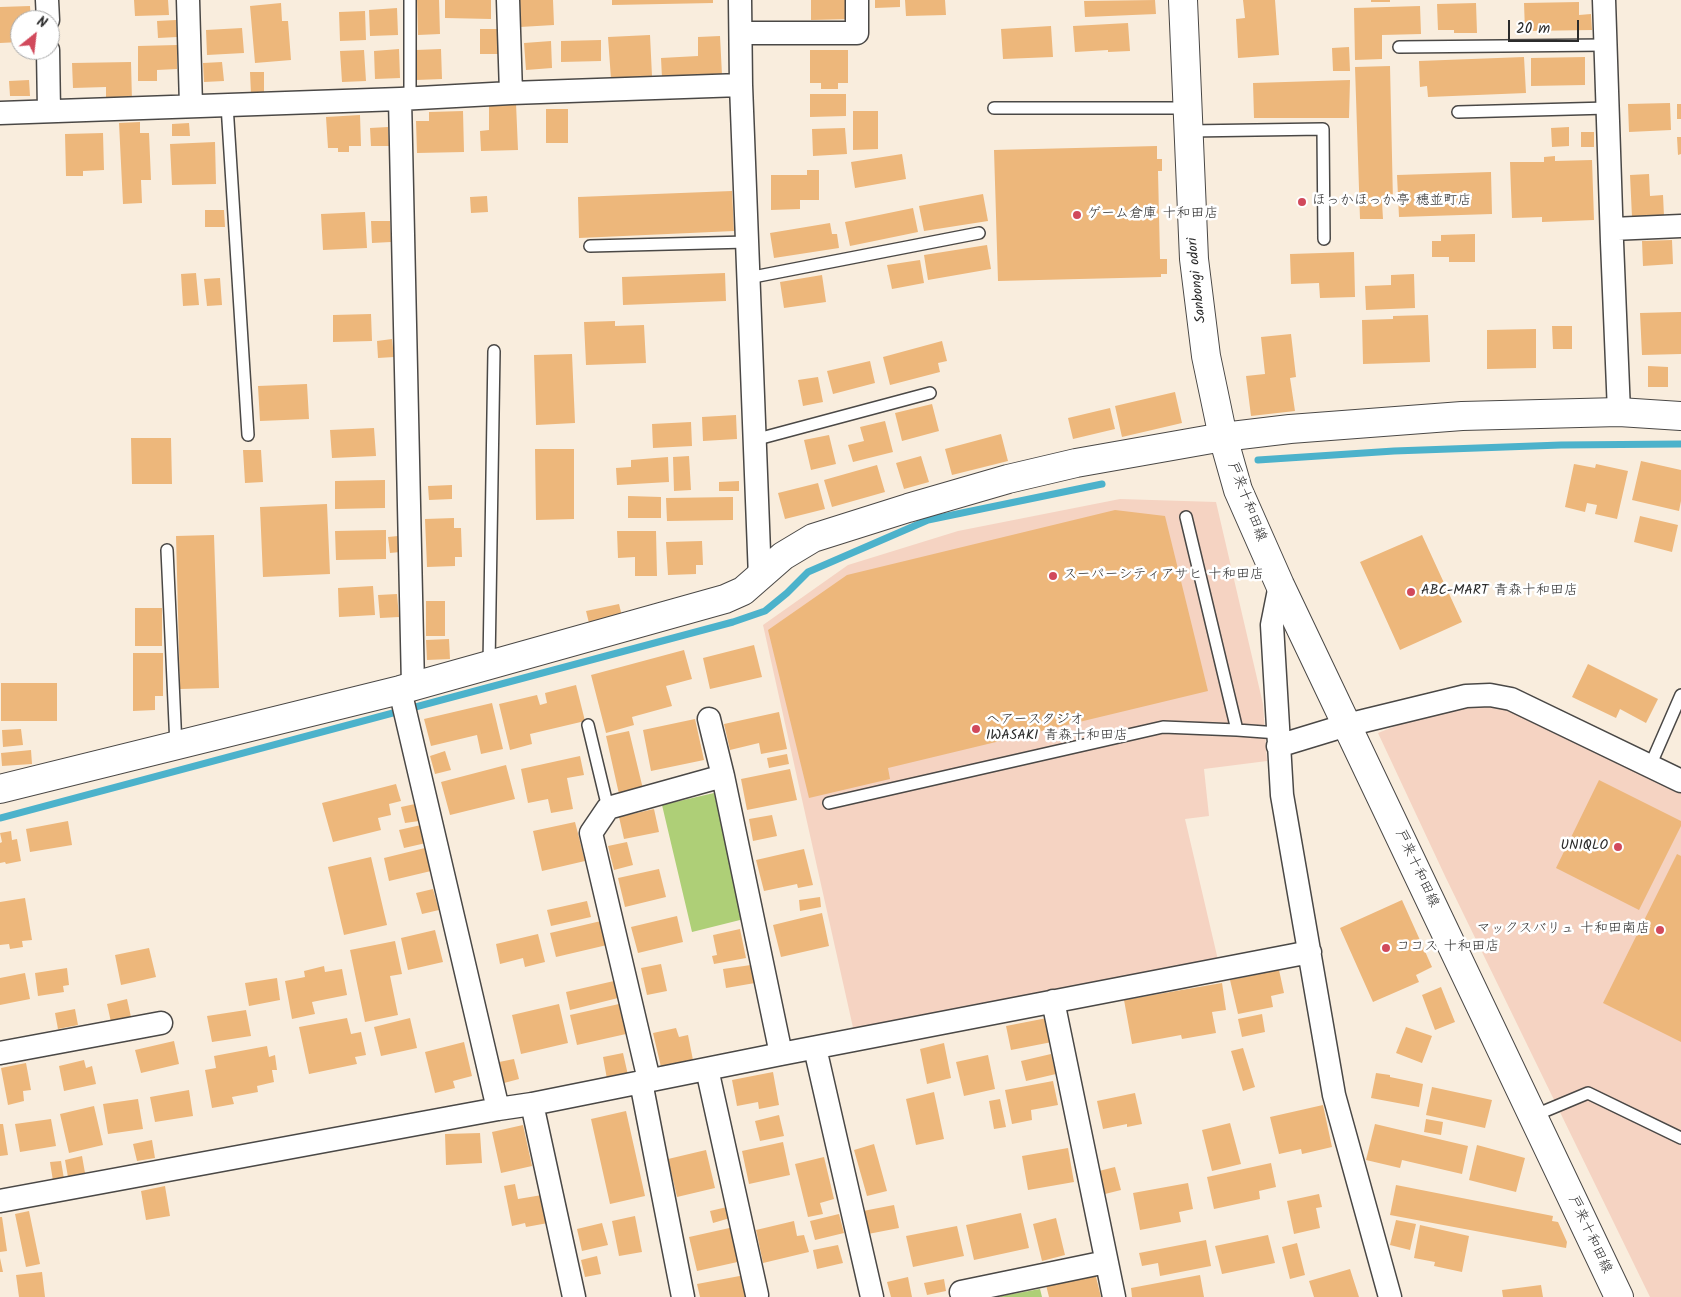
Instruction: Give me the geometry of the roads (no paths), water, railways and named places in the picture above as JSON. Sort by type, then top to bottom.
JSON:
[{"type":"street","points":[[188,0],[191,106]]},
{"type":"street","points":[[508,0],[511,93]]},
{"type":"street","points":[[740,0],[741,85],[760,578]]},
{"type":"street","points":[[741,33],[857,33],[857,0]]},
{"type":"street","name":"Sanbongi odori","points":[[1183,0],[1194,259],[1206,356],[1223,437]]},
{"type":"street","points":[[1604,0],[1620,412]]},
{"type":"street","points":[[48,60],[49,111]]},
{"type":"street","points":[[0,112],[405,99],[511,93],[741,85]]},
{"type":"street","points":[[405,99],[405,699],[498,1109]]},
{"type":"street","points":[[1612,229],[1681,226]]},
{"type":"street","points":[[0,789],[176,746],[405,699],[489,665],[725,599],[743,591],[783,556],[813,538],[908,508],[1076,463],[1223,437],[1290,429],[1462,416],[1620,412],[1681,416]]},
{"type":"street","name":"戸来十和田線","points":[[1223,437],[1238,490],[1280,585],[1619,1297]]},
{"type":"street","points":[[1280,585],[1272,625],[1282,795],[1334,1094],[1390,1297]]},
{"type":"street","points":[[1278,739],[1347,725],[1466,696],[1490,695],[1511,699],[1681,781]]},
{"type":"street","points":[[709,719],[723,776],[781,1054]]},
{"type":"street","points":[[683,1297],[645,1081],[591,833],[608,808],[723,776]]},
{"type":"street","points":[[0,1201],[532,1104],[1310,952]]},
{"type":"street","points":[[1053,1001],[1114,1297]]},
{"type":"street","points":[[0,1054],[161,1023]]},
{"type":"street","points":[[815,1048],[872,1297]]},
{"type":"street","points":[[707,1069],[757,1295]]},
{"type":"street","points":[[532,1104],[574,1297]]},
{"type":"street","points":[[961,1292],[1106,1262]]},
{"type":"lane","points":[[405,99],[410,0]]},
{"type":"lane","points":[[1399,47],[1606,45]]},
{"type":"lane","points":[[227,105],[248,435]]},
{"type":"lane","points":[[994,108],[1323,130],[1324,239]]},
{"type":"lane","points":[[1458,112],[1608,108]]},
{"type":"lane","points":[[748,278],[979,233]]},
{"type":"lane","points":[[590,246],[747,242]]},
{"type":"lane","points":[[489,665],[494,351]]},
{"type":"lane","points":[[754,440],[930,393]]},
{"type":"lane","points":[[1186,517],[1237,730]]},
{"type":"lane","points":[[167,550],[176,746]]},
{"type":"lane","points":[[1650,766],[1681,695]]},
{"type":"lane","points":[[588,725],[608,808]]},
{"type":"lane","points":[[829,804],[1163,727],[1237,730],[1278,739]]},
{"type":"lane","points":[[1533,1116],[1588,1093],[1681,1138]]},
{"type":"waterway","points":[[1258,460],[1394,451],[1561,445],[1681,444]]},
{"type":"waterway","points":[[0,818],[733,622],[765,611],[808,572],[928,520],[1102,484]]},
{"type":"place","name":"ほっかほっか亭 穂並町店","points":[[1302,202]]},
{"type":"place","name":"ゲーム倉庫 十和田店","points":[[1077,215]]},
{"type":"place","name":"スーパーシティアサヒ 十和田店","points":[[1053,576]]},
{"type":"place","name":"ABC-MART 青森十和田店","points":[[1411,592]]},
{"type":"place","name":"ヘアースタジオ IWASAKI 青森十和田店","points":[[976,729]]},
{"type":"place","name":"UNIQLO","points":[[1618,847]]},
{"type":"place","name":"マックスバリュ 十和田南店","points":[[1660,930]]},
{"type":"place","name":"ココス 十和田店","points":[[1386,948]]}]
